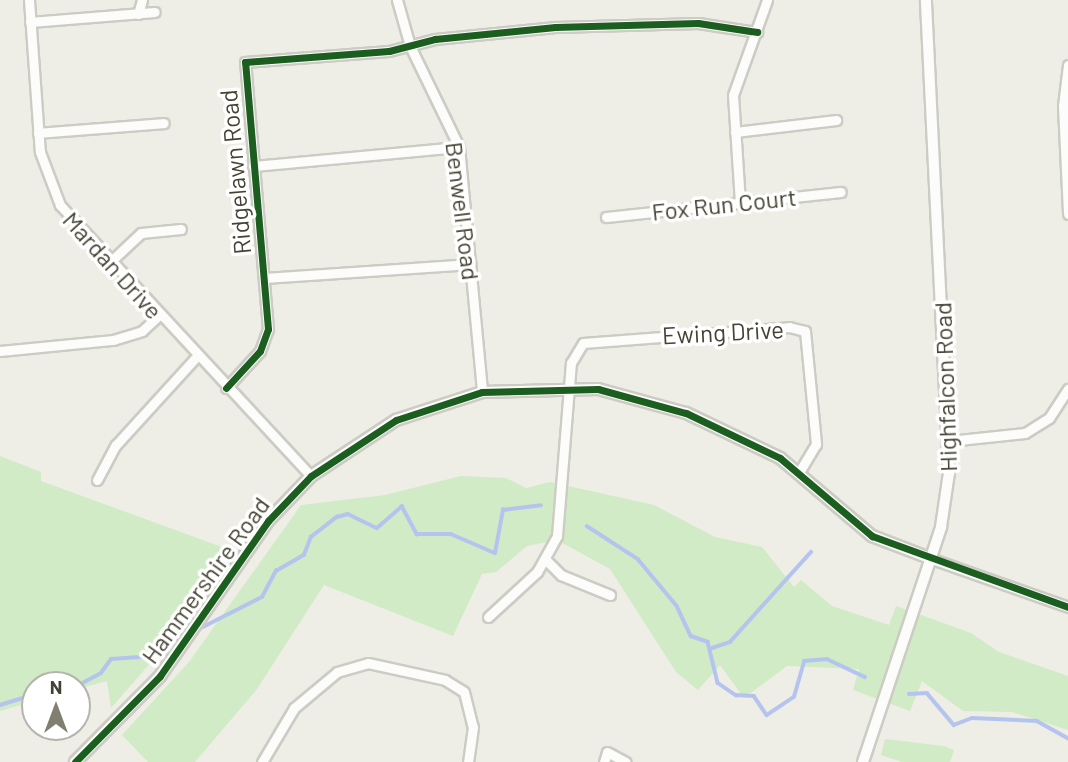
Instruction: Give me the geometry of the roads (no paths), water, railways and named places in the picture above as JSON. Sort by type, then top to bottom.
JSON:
[{"type":"street","name":"Mardan Drive","points":[[29,0],[38,133],[52,190],[109,263],[311,476]]},
{"type":"street","points":[[138,13],[142,0]]},
{"type":"street","name":"Benwell Road","points":[[397,0],[410,46],[458,148],[482,392]]},
{"type":"street","points":[[740,203],[735,132],[736,78],[757,32],[767,0]]},
{"type":"street","name":"Highfalcon Road","points":[[863,762],[932,559],[946,502],[949,441],[926,0]]},
{"type":"street","points":[[30,22],[155,12]]},
{"type":"street","points":[[410,46],[615,24],[735,25],[757,32]]},
{"type":"street","name":"Ridgelawn Road","points":[[226,388],[265,340],[265,278],[245,62],[410,46]]},
{"type":"street","points":[[1068,65],[1063,106],[1068,214]]},
{"type":"street","points":[[735,132],[836,120]]},
{"type":"street","points":[[38,133],[164,123]]},
{"type":"street","points":[[253,166],[458,148]]},
{"type":"street","name":"Fox Run Court","points":[[606,217],[841,192]]},
{"type":"street","points":[[109,263],[141,233],[181,229]]},
{"type":"street","points":[[265,278],[471,264]]},
{"type":"street","points":[[0,351],[113,340],[142,331],[158,316]]},
{"type":"street","name":"Ewing Drive","points":[[569,386],[573,355],[588,340],[799,328],[812,345],[816,444],[800,471]]},
{"type":"street","points":[[97,480],[116,445],[197,356]]},
{"type":"street","points":[[488,617],[545,559],[562,512],[569,386]]},
{"type":"street","name":"Hammershire Road","points":[[75,762],[160,676],[268,521],[311,476],[396,420],[482,392],[569,386],[624,394],[686,413],[800,471],[858,526],[932,559],[1068,607]]},
{"type":"street","points":[[949,441],[1025,433],[1049,418],[1068,389]]},
{"type":"street","points":[[545,559],[561,575],[610,595]]},
{"type":"street","points":[[262,762],[294,708],[337,673],[368,663],[446,681],[464,692],[473,727],[468,762]]},
{"type":"street","points":[[604,762],[607,752],[625,762]]},
{"type":"waterway","points":[[197,630],[262,597],[276,571],[304,555],[311,537],[337,517],[348,514],[377,528],[402,506],[417,534],[451,534],[495,553],[503,510],[541,505]]},
{"type":"waterway","points":[[587,526],[638,559],[677,606],[691,636],[708,642],[718,683],[736,695],[754,696],[767,715],[794,697],[804,661],[827,659],[865,677]]},
{"type":"waterway","points":[[712,648],[730,642],[811,552]]},
{"type":"waterway","points":[[91,678],[101,673],[111,659],[143,657],[181,638]]},
{"type":"waterway","points":[[909,694],[927,693],[954,725],[972,718],[1037,721],[1068,738]]},
{"type":"waterway","points":[[0,705],[21,698]]}]
